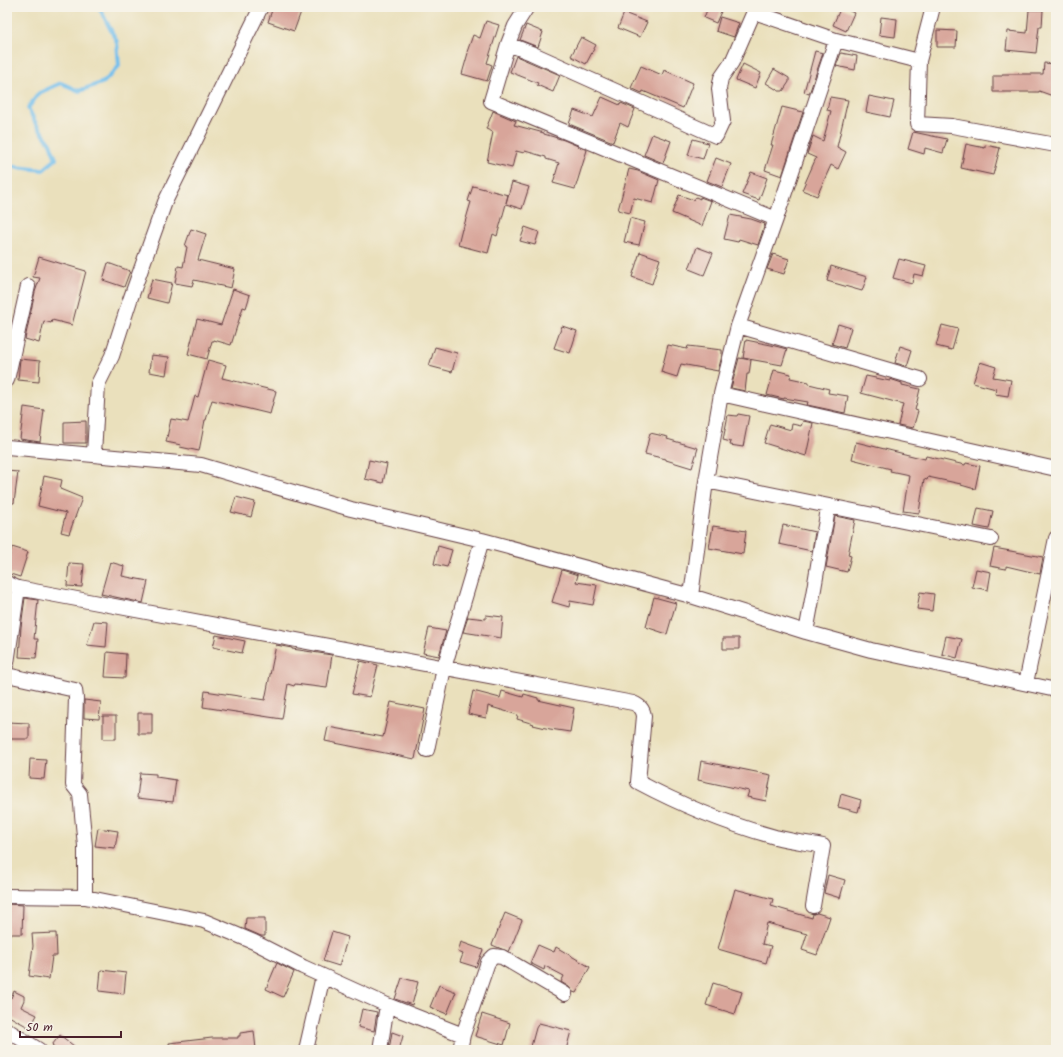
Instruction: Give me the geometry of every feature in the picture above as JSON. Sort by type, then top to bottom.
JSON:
[{"type":"street","points":[[94,454],[98,384],[112,356],[130,300],[165,202],[261,7]]},
{"type":"street","points":[[527,7],[515,26],[490,101],[776,219]]},
{"type":"street","points":[[933,7],[919,61],[916,124],[952,126],[1056,145]]},
{"type":"street","points":[[508,44],[716,136],[723,121],[719,89],[721,78],[732,62],[755,9],[836,40],[919,61]]},
{"type":"street","points":[[691,596],[706,481],[721,394],[738,326],[776,219],[836,40]]},
{"type":"street","points":[[7,380],[11,342],[28,286]]},
{"type":"street","points":[[738,326],[920,379]]},
{"type":"street","points":[[721,394],[1056,469]]},
{"type":"street","points":[[7,447],[201,465],[351,509],[482,540],[691,596],[806,632],[871,650],[1056,690]]},
{"type":"street","points":[[706,481],[991,539]]},
{"type":"street","points":[[806,632],[828,506]]},
{"type":"street","points":[[1026,683],[1056,538]]},
{"type":"street","points":[[427,750],[444,668],[482,540]]},
{"type":"street","points":[[7,663],[13,586],[444,668],[633,702],[640,706],[644,716],[638,782],[665,797],[736,825],[776,837],[823,846],[813,906]]},
{"type":"street","points":[[7,675],[75,690],[73,785],[80,794],[85,846],[85,896]]},
{"type":"street","points":[[7,896],[85,896],[204,921],[254,942],[387,1005],[463,1034]]},
{"type":"street","points":[[460,1050],[463,1034],[488,962],[494,956],[502,957],[565,994]]},
{"type":"street","points":[[306,1050],[323,976]]},
{"type":"street","points":[[380,1050],[387,1005]]},
{"type":"street","points":[[12,1033],[18,1050]]},
{"type":"street","points":[[12,1033],[39,1050]]},
{"type":"building","points":[[273,7],[295,7],[302,9],[294,31],[268,22]]},
{"type":"building","points":[[708,7],[723,7],[716,23],[704,18]]},
{"type":"building","points":[[841,7],[854,13],[846,31],[833,25]]},
{"type":"building","points":[[1029,10],[1043,10],[1042,27],[1039,27],[1036,53],[1006,50],[1008,31],[1027,33]]},
{"type":"building","points":[[624,13],[647,22],[640,37],[618,28]]},
{"type":"building","points":[[720,17],[739,23],[734,37],[716,31]]},
{"type":"building","points":[[881,17],[897,19],[895,37],[879,35]]},
{"type":"building","points":[[486,21],[499,25],[487,63],[492,65],[487,81],[462,74],[473,35],[480,38]]},
{"type":"building","points":[[526,25],[543,32],[538,47],[520,40]]},
{"type":"building","points":[[937,30],[957,31],[956,47],[937,47]]},
{"type":"building","points":[[581,37],[596,45],[586,64],[571,56]]},
{"type":"building","points":[[815,51],[823,53],[809,94],[804,92]]},
{"type":"building","points":[[841,53],[857,56],[855,70],[836,66]]},
{"type":"building","points":[[516,56],[560,75],[553,92],[537,85],[538,83],[510,72]]},
{"type":"building","points":[[1044,63],[1055,64],[1053,96],[1039,91],[993,92],[993,76],[1002,76],[1002,74],[1043,74]]},
{"type":"building","points":[[743,64],[761,73],[755,88],[736,80]]},
{"type":"building","points":[[641,66],[662,75],[664,70],[693,83],[683,108],[643,91],[642,93],[631,88]]},
{"type":"building","points":[[774,69],[789,78],[789,82],[783,91],[779,91],[766,83]]},
{"type":"building","points":[[869,96],[894,101],[890,117],[866,112]]},
{"type":"building","points":[[602,97],[620,105],[621,103],[635,109],[628,127],[620,123],[613,142],[569,124],[574,110],[593,117]]},
{"type":"building","points":[[830,97],[848,100],[837,147],[846,152],[838,169],[831,165],[817,196],[802,190],[816,158],[807,154],[813,136],[823,141],[831,111],[827,110]]},
{"type":"building","points":[[782,107],[803,112],[782,176],[765,170],[773,145],[771,145]]},
{"type":"building","points":[[493,111],[516,121],[514,125],[544,133],[587,150],[575,189],[553,183],[559,163],[546,159],[546,157],[525,151],[524,153],[516,151],[512,168],[487,162],[493,132],[486,129]]},
{"type":"building","points":[[913,132],[947,139],[943,153],[925,148],[924,154],[908,149]]},
{"type":"building","points":[[652,134],[671,141],[663,163],[644,155]]},
{"type":"building","points":[[693,139],[708,143],[703,159],[688,155]]},
{"type":"building","points":[[966,144],[985,148],[985,145],[1000,148],[993,175],[961,168]]},
{"type":"building","points":[[716,158],[731,164],[722,187],[707,181]]},
{"type":"building","points":[[629,169],[638,171],[659,180],[653,203],[634,198],[630,213],[618,210]]},
{"type":"building","points":[[751,172],[767,178],[759,200],[742,194]]},
{"type":"building","points":[[512,182],[529,187],[522,209],[506,204],[497,236],[493,234],[488,253],[458,245],[471,202],[468,201],[473,186],[508,195],[506,203]]},
{"type":"building","points":[[679,195],[694,200],[696,197],[700,199],[700,197],[711,201],[702,226],[672,213]]},
{"type":"building","points":[[730,215],[751,219],[765,224],[758,245],[739,239],[738,242],[724,239]]},
{"type":"building","points":[[630,218],[645,222],[639,245],[624,242]]},
{"type":"building","points":[[525,227],[539,232],[535,245],[520,241]]},
{"type":"building","points":[[191,229],[206,234],[198,260],[235,269],[231,288],[194,280],[192,286],[175,283],[178,266],[183,267],[187,247],[185,246]]},
{"type":"building","points":[[697,247],[713,253],[704,275],[689,269]]},
{"type":"building","points":[[640,252],[660,259],[652,284],[632,277]]},
{"type":"building","points":[[773,254],[789,259],[784,274],[767,269]]},
{"type":"building","points":[[39,257],[86,271],[72,325],[52,320],[51,323],[44,321],[39,343],[25,339],[35,292],[40,278],[33,277]]},
{"type":"building","points":[[899,259],[926,266],[923,276],[914,274],[912,283],[893,278]]},
{"type":"building","points":[[108,263],[130,271],[124,287],[103,280]]},
{"type":"building","points":[[831,266],[867,277],[862,291],[827,281]]},
{"type":"building","points":[[152,279],[172,283],[167,303],[147,298]]},
{"type":"building","points":[[233,289],[250,295],[246,308],[243,307],[231,345],[214,340],[212,341],[207,359],[188,354],[197,319],[221,325]]},
{"type":"building","points":[[838,324],[851,328],[845,348],[832,344]]},
{"type":"building","points":[[942,325],[958,329],[952,350],[936,346]]},
{"type":"building","points":[[562,326],[577,331],[570,353],[554,348]]},
{"type":"building","points":[[746,340],[787,349],[782,365],[743,358]]},
{"type":"building","points":[[668,345],[687,349],[688,346],[722,350],[718,371],[681,364],[677,377],[661,372]]},
{"type":"building","points":[[900,346],[912,350],[907,366],[895,363]]},
{"type":"building","points":[[435,347],[457,353],[452,372],[429,366]]},
{"type":"building","points":[[151,355],[169,357],[166,375],[149,372]]},
{"type":"building","points":[[739,358],[751,360],[749,374],[747,374],[745,391],[731,388]]},
{"type":"building","points":[[20,359],[40,361],[39,382],[18,380]]},
{"type":"building","points":[[208,360],[226,365],[222,378],[276,391],[270,414],[212,400],[205,420],[199,451],[166,442],[171,419],[188,422],[195,396],[198,397]]},
{"type":"building","points":[[980,362],[996,367],[993,377],[1011,380],[1008,396],[995,394],[996,389],[973,383]]},
{"type":"building","points":[[774,370],[791,374],[790,378],[809,382],[809,384],[829,389],[828,393],[848,396],[845,413],[807,405],[808,402],[767,395]]},
{"type":"building","points":[[866,376],[890,381],[890,379],[902,383],[902,385],[920,389],[915,410],[918,411],[913,428],[898,425],[903,404],[861,393]]},
{"type":"building","points":[[24,407],[44,410],[40,442],[20,439]]},
{"type":"building","points":[[738,414],[749,416],[743,447],[730,445],[731,442],[723,440],[728,415],[737,416]]},
{"type":"building","points":[[86,421],[86,443],[64,443],[64,422]]},
{"type":"building","points":[[803,421],[813,423],[806,456],[764,443],[770,424],[791,430],[792,424],[801,426]]},
{"type":"building","points":[[650,433],[668,437],[667,439],[698,448],[692,468],[666,459],[645,454]]},
{"type":"building","points":[[856,442],[925,459],[926,456],[965,465],[966,463],[980,466],[975,489],[961,484],[928,477],[927,480],[924,479],[919,513],[903,511],[909,475],[890,471],[891,469],[852,459]]},
{"type":"building","points":[[369,460],[387,464],[383,483],[365,479]]},
{"type":"building","points":[[7,471],[18,472],[14,503],[7,503]]},
{"type":"building","points":[[44,476],[62,480],[60,489],[82,498],[69,534],[61,532],[66,513],[38,506]]},
{"type":"building","points":[[236,497],[255,502],[251,517],[231,512]]},
{"type":"building","points":[[978,508],[993,511],[989,529],[974,526]]},
{"type":"building","points":[[835,516],[855,520],[848,555],[851,556],[847,572],[826,567]]},
{"type":"building","points":[[783,525],[815,532],[812,551],[779,544]]},
{"type":"building","points":[[713,526],[746,531],[743,554],[709,548]]},
{"type":"building","points":[[438,546],[452,550],[447,567],[434,564]]},
{"type":"building","points":[[12,547],[28,552],[20,577],[7,573],[7,564]]},
{"type":"building","points":[[994,548],[1043,557],[1040,574],[1006,566],[1006,569],[990,566]]},
{"type":"building","points":[[110,562],[124,566],[122,576],[148,581],[143,603],[101,594]]},
{"type":"building","points":[[69,563],[84,564],[82,587],[67,586]]},
{"type":"building","points":[[976,569],[991,572],[988,590],[972,587]]},
{"type":"building","points":[[562,570],[578,575],[576,582],[597,585],[593,605],[570,601],[569,607],[552,602]]},
{"type":"building","points":[[920,592],[934,594],[932,611],[917,609]]},
{"type":"building","points":[[654,597],[676,603],[667,634],[646,627]]},
{"type":"building","points":[[25,598],[38,600],[34,639],[38,639],[36,658],[19,657]]},
{"type":"building","points":[[486,615],[503,617],[501,638],[463,632],[468,617],[486,619]]},
{"type":"building","points":[[94,621],[108,622],[106,647],[87,645]]},
{"type":"building","points":[[429,628],[446,631],[439,656],[423,653]]},
{"type":"building","points":[[216,635],[245,641],[242,653],[213,647]]},
{"type":"building","points":[[946,636],[962,639],[957,658],[942,654]]},
{"type":"building","points":[[723,638],[739,638],[739,649],[723,649]]},
{"type":"building","points":[[276,645],[332,655],[327,688],[295,684],[294,686],[288,684],[282,719],[203,707],[205,691],[265,700]]},
{"type":"building","points":[[107,652],[126,654],[125,678],[105,677]]},
{"type":"building","points":[[360,661],[378,665],[370,697],[352,694]]},
{"type":"building","points":[[473,691],[500,698],[502,691],[523,697],[524,694],[538,698],[538,700],[574,708],[570,732],[533,725],[534,724],[517,719],[518,715],[488,706],[486,718],[468,714]]},
{"type":"building","points":[[84,700],[101,702],[99,719],[84,718]]},
{"type":"building","points":[[391,702],[425,709],[415,759],[325,741],[328,727],[383,737]]},
{"type":"building","points":[[138,713],[152,713],[152,734],[138,734]]},
{"type":"building","points":[[103,716],[116,716],[116,739],[103,739]]},
{"type":"building","points":[[7,722],[29,723],[29,739],[7,739]]},
{"type":"building","points":[[30,759],[46,760],[44,779],[29,778]]},
{"type":"building","points":[[701,761],[771,775],[766,801],[747,797],[749,791],[698,780]]},
{"type":"building","points":[[140,773],[156,774],[156,777],[176,780],[173,802],[137,798]]},
{"type":"building","points":[[841,794],[861,800],[858,812],[838,807]]},
{"type":"building","points":[[98,828],[118,831],[115,848],[95,846]]},
{"type":"building","points":[[828,875],[845,880],[840,898],[824,893]]},
{"type":"building","points":[[735,889],[773,899],[771,906],[812,918],[813,914],[817,913],[830,917],[817,955],[802,950],[807,934],[767,923],[762,944],[771,946],[766,963],[718,949]]},
{"type":"building","points":[[7,904],[23,905],[22,934],[7,934]]},
{"type":"building","points":[[505,913],[522,920],[509,952],[492,945]]},
{"type":"building","points":[[246,918],[265,918],[265,936],[261,936],[245,929]]},
{"type":"building","points":[[332,932],[348,937],[339,966],[323,961]]},
{"type":"building","points":[[56,933],[57,956],[52,956],[49,979],[29,976],[33,946],[32,934]]},
{"type":"building","points":[[461,942],[483,950],[476,967],[460,962],[463,954],[458,952]]},
{"type":"building","points":[[538,945],[554,952],[556,947],[590,967],[576,993],[561,982],[564,976],[545,966],[544,970],[530,963]]},
{"type":"building","points":[[277,963],[294,972],[283,997],[266,989]]},
{"type":"building","points":[[101,970],[126,973],[124,994],[99,991]]},
{"type":"building","points":[[402,978],[418,982],[412,1005],[395,999]]},
{"type":"building","points":[[713,983],[742,992],[735,1014],[706,1005]]},
{"type":"building","points":[[439,985],[456,992],[447,1014],[430,1007]]},
{"type":"building","points":[[14,991],[24,996],[21,1007],[37,1015],[30,1028],[7,1015],[7,996],[11,998]]},
{"type":"building","points":[[362,1009],[377,1012],[374,1031],[358,1027]]},
{"type":"building","points":[[482,1014],[510,1023],[504,1045],[475,1036]]},
{"type":"building","points":[[539,1023],[571,1031],[566,1050],[530,1050],[536,1028]]},
{"type":"building","points":[[254,1031],[256,1049],[170,1050],[169,1043],[212,1038],[238,1038],[240,1033]]},
{"type":"building","points":[[392,1032],[403,1036],[399,1050],[389,1050]]},
{"type":"building","points":[[60,1035],[79,1050],[58,1050],[52,1045]]},
{"type":"waterway","points":[[7,166],[43,170],[56,159],[50,143],[36,124],[28,108],[39,93],[61,83],[79,91],[104,82],[119,66],[117,42],[99,7]]}]
